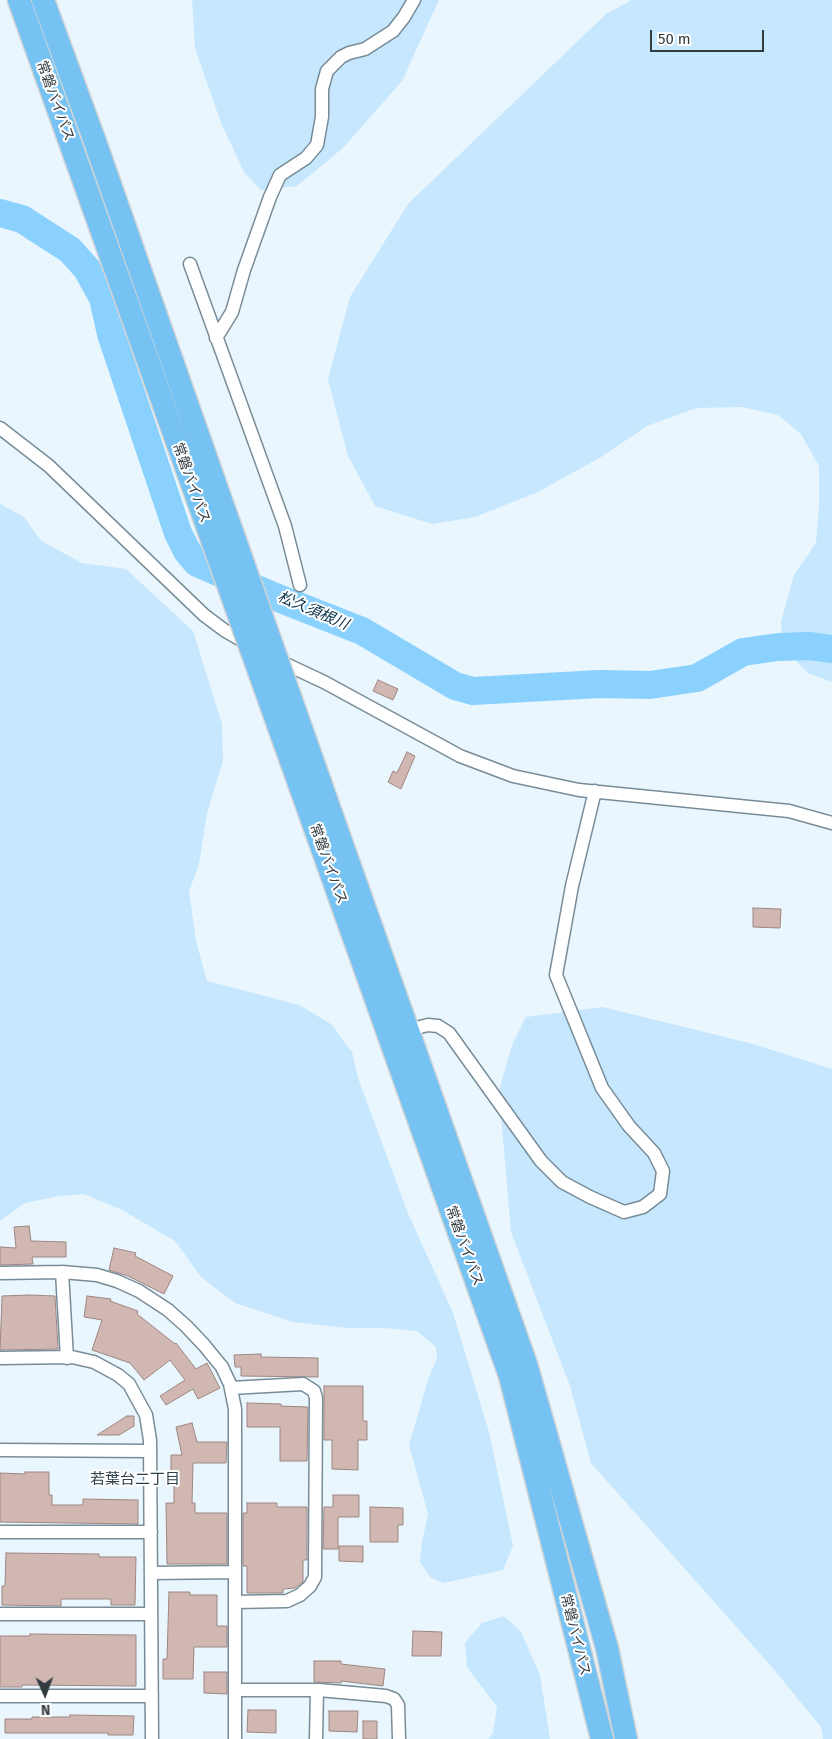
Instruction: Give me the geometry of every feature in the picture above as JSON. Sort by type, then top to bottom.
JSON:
[{"type":"highway","name":"常磐バイパス","points":[[19,0],[72,148],[310,785],[408,1030],[526,1364],[607,1648],[626,1739]]},
{"type":"highway","name":"常磐バイパス","points":[[43,0],[94,139],[510,1376],[599,1734]]},
{"type":"street","points":[[216,338],[232,312],[247,261],[280,175],[306,158],[317,145],[322,117],[322,89],[327,71],[349,52],[365,49],[393,31],[414,0]]},
{"type":"street","points":[[190,264],[284,526],[300,585]]},
{"type":"street","points":[[0,428],[49,466],[204,615],[224,630],[460,756],[513,776],[595,791],[789,811],[832,823]]},
{"type":"street","points":[[408,1030],[428,1025],[438,1026],[449,1033],[541,1161],[562,1182],[590,1198],[624,1212],[644,1207],[660,1194],[663,1171],[654,1152],[629,1126],[602,1088],[556,975],[572,886],[595,791]]},
{"type":"street","points":[[62,1272],[67,1358]]},
{"type":"street","points":[[0,1273],[62,1272],[104,1277],[125,1284],[180,1320],[222,1367],[231,1388],[235,1409],[235,1739]]},
{"type":"street","points":[[0,1358],[67,1358],[94,1362],[118,1375],[129,1384],[146,1415],[149,1427],[150,1451],[152,1739]]},
{"type":"street","points":[[231,1388],[303,1384],[314,1391],[316,1398],[315,1578],[310,1586],[300,1595],[287,1602],[235,1602]]},
{"type":"street","points":[[0,1450],[150,1451]]},
{"type":"street","points":[[0,1532],[151,1532]]},
{"type":"street","points":[[151,1573],[235,1572]]},
{"type":"street","points":[[0,1614],[151,1614]]},
{"type":"street","points":[[235,1690],[316,1690],[386,1696],[394,1699],[398,1705],[399,1739]]},
{"type":"street","points":[[316,1690],[316,1739]]},
{"type":"street","points":[[0,1696],[152,1696]]},
{"type":"shaded area","points":[[192,0],[439,0],[402,81],[343,148],[297,186],[261,190],[244,172],[221,123],[195,48]]},
{"type":"shaded area","points":[[632,0],[832,0],[832,682],[808,673],[784,649],[781,622],[794,575],[816,543],[819,505],[819,466],[801,434],[778,415],[742,407],[696,408],[647,426],[601,457],[538,492],[475,517],[432,524],[375,506],[348,456],[328,379],[350,297],[408,204],[606,14]]},
{"type":"shaded area","points":[[0,504],[24,517],[41,541],[82,563],[126,569],[193,631],[222,724],[223,761],[207,813],[199,864],[189,891],[196,941],[207,981],[299,1005],[331,1024],[352,1052],[358,1078],[407,1211],[453,1313],[489,1432],[513,1546],[503,1570],[443,1583],[430,1577],[420,1562],[428,1514],[409,1445],[428,1380],[437,1358],[436,1347],[417,1331],[384,1328],[348,1328],[293,1322],[235,1303],[201,1277],[175,1241],[122,1210],[84,1194],[59,1196],[25,1203],[0,1221]]},
{"type":"shaded area","points":[[603,1007],[753,1044],[832,1069],[832,1739],[823,1739],[821,1727],[771,1666],[591,1463],[570,1386],[511,1232],[499,1091],[512,1045],[526,1017]]},
{"type":"shaded area","points":[[504,1616],[521,1632],[540,1675],[550,1739],[488,1739],[493,1733],[497,1707],[467,1667],[465,1643],[482,1623]]},
{"type":"building","points":[[378,680],[398,689],[393,700],[373,691]]},
{"type":"building","points":[[407,752],[415,756],[401,789],[388,782],[393,771],[397,773]]},
{"type":"building","points":[[753,908],[781,909],[780,928],[753,927]]},
{"type":"building","points":[[29,1226],[31,1241],[66,1242],[66,1257],[32,1257],[33,1264],[0,1265],[0,1247],[16,1248],[14,1227]]},
{"type":"building","points":[[114,1248],[136,1253],[135,1256],[173,1276],[164,1294],[128,1276],[109,1270]]},
{"type":"building","points":[[2,1296],[55,1296],[58,1349],[0,1350]]},
{"type":"building","points":[[87,1296],[111,1299],[110,1301],[138,1311],[137,1314],[176,1343],[196,1369],[207,1363],[220,1388],[198,1399],[193,1389],[166,1405],[160,1396],[185,1380],[170,1360],[144,1380],[130,1363],[92,1350],[102,1320],[84,1317]]},
{"type":"building","points":[[261,1354],[261,1357],[318,1358],[318,1377],[241,1376],[241,1367],[235,1367],[234,1355]]},
{"type":"building","points":[[324,1386],[363,1386],[363,1421],[367,1421],[367,1440],[358,1440],[358,1470],[332,1469],[332,1440],[324,1440]]},
{"type":"building","points":[[247,1403],[308,1407],[307,1461],[280,1461],[280,1427],[247,1427]]},
{"type":"building","points":[[127,1416],[134,1416],[134,1426],[119,1435],[97,1435]]},
{"type":"building","points":[[192,1423],[197,1442],[227,1442],[226,1463],[193,1463],[192,1503],[195,1503],[195,1513],[227,1513],[227,1564],[167,1564],[166,1503],[174,1503],[174,1471],[171,1471],[171,1455],[182,1455],[176,1427]]},
{"type":"building","points":[[25,1472],[49,1472],[49,1495],[52,1495],[52,1505],[83,1505],[83,1499],[138,1500],[138,1524],[0,1522],[0,1473],[25,1474]]},
{"type":"building","points":[[333,1495],[359,1495],[359,1517],[338,1517],[338,1549],[323,1549],[324,1507],[333,1507]]},
{"type":"building","points":[[247,1503],[277,1503],[277,1507],[307,1507],[307,1560],[303,1560],[303,1582],[295,1588],[283,1589],[283,1593],[247,1593],[247,1566],[243,1566],[243,1513],[247,1513]]},
{"type":"building","points":[[370,1507],[403,1508],[403,1525],[398,1525],[398,1542],[370,1542]]},
{"type":"building","points":[[339,1546],[363,1546],[363,1562],[339,1561]]},
{"type":"building","points":[[6,1553],[99,1554],[99,1557],[136,1557],[135,1605],[111,1605],[111,1599],[61,1599],[61,1606],[2,1605],[2,1586],[5,1586]]},
{"type":"building","points":[[169,1592],[190,1592],[190,1595],[217,1595],[217,1626],[227,1626],[227,1647],[194,1647],[193,1679],[163,1679],[163,1659],[167,1659]]},
{"type":"building","points":[[413,1631],[442,1632],[441,1656],[412,1656]]},
{"type":"building","points":[[30,1634],[136,1635],[136,1686],[22,1685],[22,1687],[0,1687],[0,1636],[30,1636]]},
{"type":"building","points":[[314,1661],[341,1661],[341,1664],[385,1669],[383,1686],[341,1681],[341,1683],[314,1682]]},
{"type":"building","points":[[204,1672],[227,1672],[227,1694],[204,1693]]},
{"type":"building","points":[[248,1710],[276,1710],[276,1733],[247,1732]]},
{"type":"building","points":[[329,1711],[358,1711],[357,1732],[329,1731]]},
{"type":"building","points":[[70,1715],[134,1716],[133,1735],[108,1735],[108,1733],[5,1733],[5,1719],[70,1717]]},
{"type":"building","points":[[363,1721],[377,1721],[377,1739],[363,1739]]},
{"type":"waterway","name":"松久須根川","points":[[0,213],[22,219],[70,250],[87,269],[103,298],[111,334],[178,533],[187,551],[197,563],[273,596],[362,631],[455,686],[473,691],[599,684],[650,685],[697,678],[743,652],[778,647],[809,646],[832,649]]},
{"type":"district","name":"若葉台二丁目","points":[[135,1480]]}]
